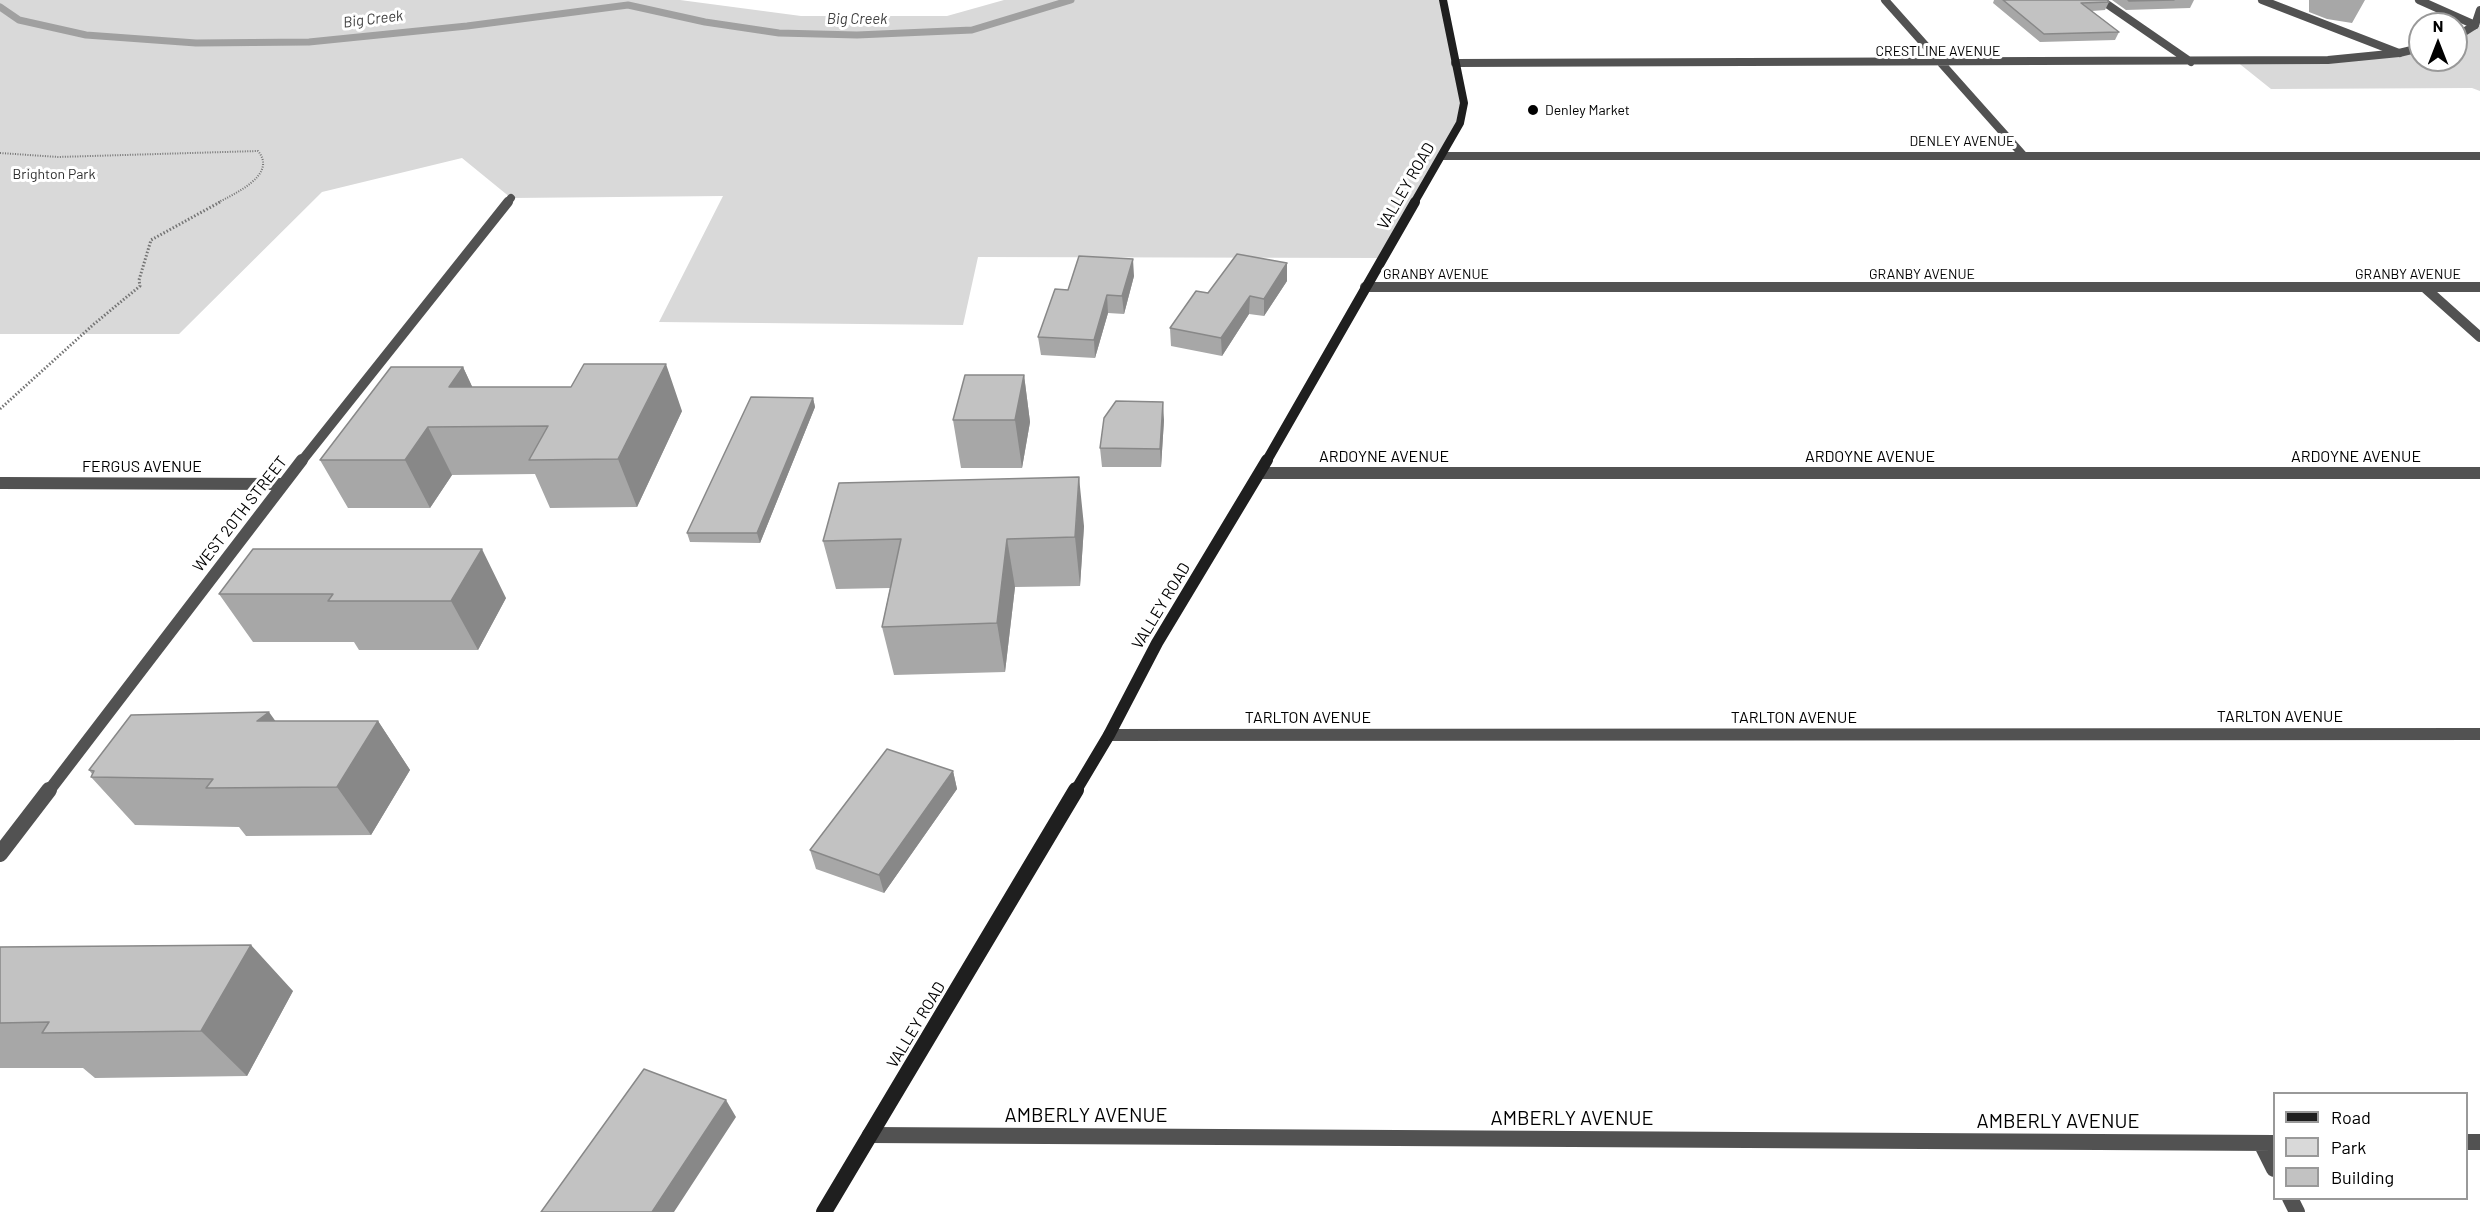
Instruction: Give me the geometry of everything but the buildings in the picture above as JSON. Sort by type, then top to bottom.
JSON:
[{"type":"street","name":"VALLEY ROAD","points":[[824,1212],[1108,735],[1157,643],[1260,473],[1460,123],[1464,103],[1443,0]]},
{"type":"street","points":[[1885,0],[2022,155]]},
{"type":"street","points":[[2102,0],[2192,62]]},
{"type":"street","points":[[2262,0],[2399,54]]},
{"type":"street","points":[[2420,0],[2475,25]]},
{"type":"street","points":[[2468,29],[2475,25],[2480,10]]},
{"type":"street","name":"CRESTLINE AVENUE","points":[[1455,63],[2192,62],[2328,60],[2408,51]]},
{"type":"street","name":"DENLEY AVENUE","points":[[1443,156],[2480,156]]},
{"type":"street","name":"WEST 20TH STREET","points":[[0,854],[283,484],[511,198]]},
{"type":"street","name":"GRANBY AVENUE","points":[[1365,288],[2480,287]]},
{"type":"street","points":[[2424,288],[2480,337]]},
{"type":"street","name":"ARDOYNE AVENUE","points":[[1260,473],[2480,473]]},
{"type":"street","name":"FERGUS AVENUE","points":[[0,483],[283,484]]},
{"type":"street","name":"TARLTON AVENUE","points":[[1108,735],[2480,734]]},
{"type":"street","name":"AMBERLY AVENUE","points":[[870,1135],[2268,1143]]},
{"type":"street","points":[[2268,1143],[2273,1165]]},
{"type":"path","points":[[0,153],[58,157],[258,151],[263,157],[263,168],[250,185],[151,240],[139,280],[140,286],[94,324],[0,409]]},
{"type":"green space","name":"Brighton Park","points":[[0,0],[680,0],[801,16],[947,16],[1004,0],[1443,0],[1464,103],[1460,123],[1383,258],[978,257],[963,325],[659,322],[723,196],[511,198],[462,158],[322,192],[179,334],[0,334]]},
{"type":"green space","points":[[2480,10],[2480,91],[2472,88],[2271,89],[2236,61],[2328,60],[2408,50],[2408,72],[2468,72],[2468,29],[2475,25]]},
{"type":"waterway","name":"Big Creek","points":[[0,7],[19,20],[86,35],[196,43],[309,42],[467,26],[628,5],[705,22],[779,33],[857,35],[972,30],[1071,0]]},
{"type":"place","name":"Denley Market","points":[[1533,110]]}]
